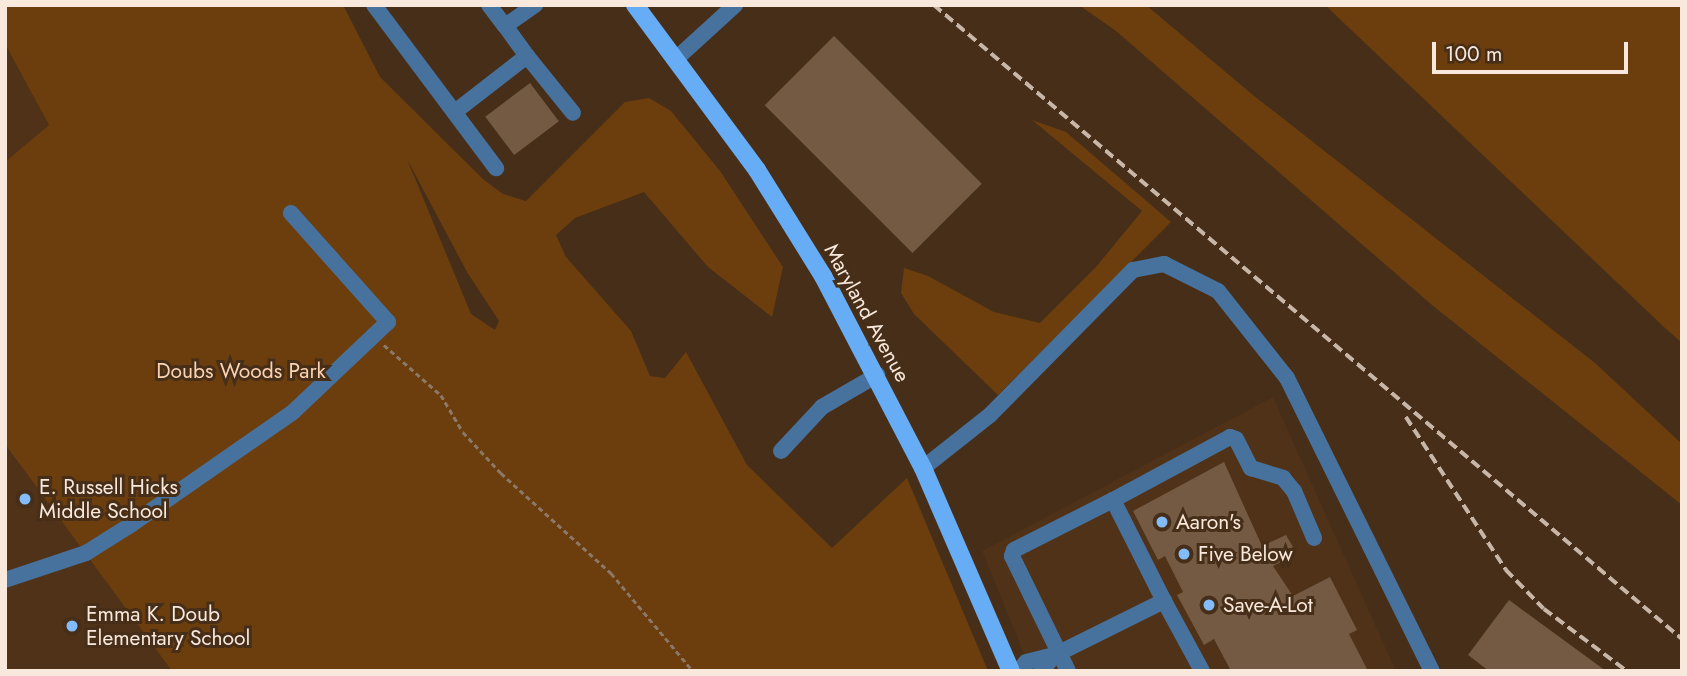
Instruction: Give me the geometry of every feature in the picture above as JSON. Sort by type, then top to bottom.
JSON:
[{"type":"main road","name":"Maryland Avenue","points":[[635,5],[677,58],[757,170],[823,276],[877,375],[923,468],[1011,671]]},
{"type":"lane","points":[[374,5],[456,111],[496,168]]},
{"type":"lane","points":[[489,5],[573,113]]},
{"type":"lane","points":[[505,26],[535,5]]},
{"type":"lane","points":[[677,58],[735,5]]},
{"type":"lane","points":[[456,111],[527,56]]},
{"type":"lane","points":[[5,580],[86,554],[132,524],[293,412],[388,322],[291,213]]},
{"type":"lane","points":[[923,468],[990,415],[1133,270],[1164,264],[1218,291],[1287,378],[1432,671]]},
{"type":"lane","points":[[781,451],[822,407],[877,375]]},
{"type":"lane","points":[[1068,671],[1057,654],[1012,556],[1014,550],[1112,500],[1133,485],[1230,437],[1236,439],[1251,468],[1283,478],[1288,484],[1314,538]]},
{"type":"lane","points":[[1112,500],[1202,671]]},
{"type":"lane","points":[[1019,671],[1035,658],[1057,654],[1164,601]]},
{"type":"lane","points":[[1041,671],[1057,654]]},
{"type":"path","points":[[374,335],[441,395],[463,432],[501,473],[611,573],[693,671]]},
{"type":"shaded area","points":[[5,44],[49,125],[5,162]]},
{"type":"shaded area","points":[[1273,397],[1396,671],[1031,671],[982,551]]},
{"type":"shaded area","name":"Emma K. Doub Elementary School","points":[[5,444],[86,553],[172,671],[5,671]]},
{"type":"green space","name":"Doubs Woods Park","points":[[5,5],[343,5],[380,77],[484,180],[503,194],[526,201],[625,102],[649,98],[671,111],[720,171],[783,267],[772,317],[708,267],[644,192],[575,218],[556,235],[566,257],[631,331],[650,376],[665,378],[686,352],[747,465],[832,548],[907,478],[988,671],[172,671],[5,444],[5,162],[49,125],[5,44]],"holes":[[[407,159],[467,272],[499,321],[495,330],[471,314]]]},
{"type":"green space","points":[[1079,5],[1146,5],[1253,95],[1595,363],[1682,444],[1682,505],[1432,305],[1116,31]]},
{"type":"green space","points":[[1325,5],[1682,5],[1682,343],[1665,328]]},
{"type":"green space","points":[[1032,120],[1066,132],[1171,222],[998,395],[914,314],[901,293],[904,268],[928,276],[994,312],[1040,323],[1096,267],[1142,211]]},
{"type":"building","points":[[834,36],[982,184],[912,253],[765,105]]},
{"type":"building","points":[[530,83],[559,121],[514,155],[485,117]]},
{"type":"building","points":[[1224,462],[1262,546],[1286,535],[1293,547],[1280,554],[1283,561],[1273,566],[1293,596],[1330,577],[1357,630],[1349,634],[1368,671],[1231,671],[1214,639],[1204,645],[1177,595],[1183,592],[1165,556],[1158,560],[1133,511]]},
{"type":"building","points":[[1509,600],[1606,671],[1489,671],[1468,655]]},
{"type":"railway","points":[[934,5],[1682,639]]},
{"type":"railway","points":[[1406,417],[1506,570],[1544,609],[1627,671]]},
{"type":"place","name":"E. Russell Hicks Middle School","points":[[25,499]]},
{"type":"place","name":"Aaron's","points":[[1162,522]]},
{"type":"place","name":"Five Below","points":[[1184,554]]},
{"type":"place","name":"Save-A-Lot","points":[[1209,605]]},
{"type":"place","name":"Emma K. Doub Elementary School","points":[[72,626]]}]
